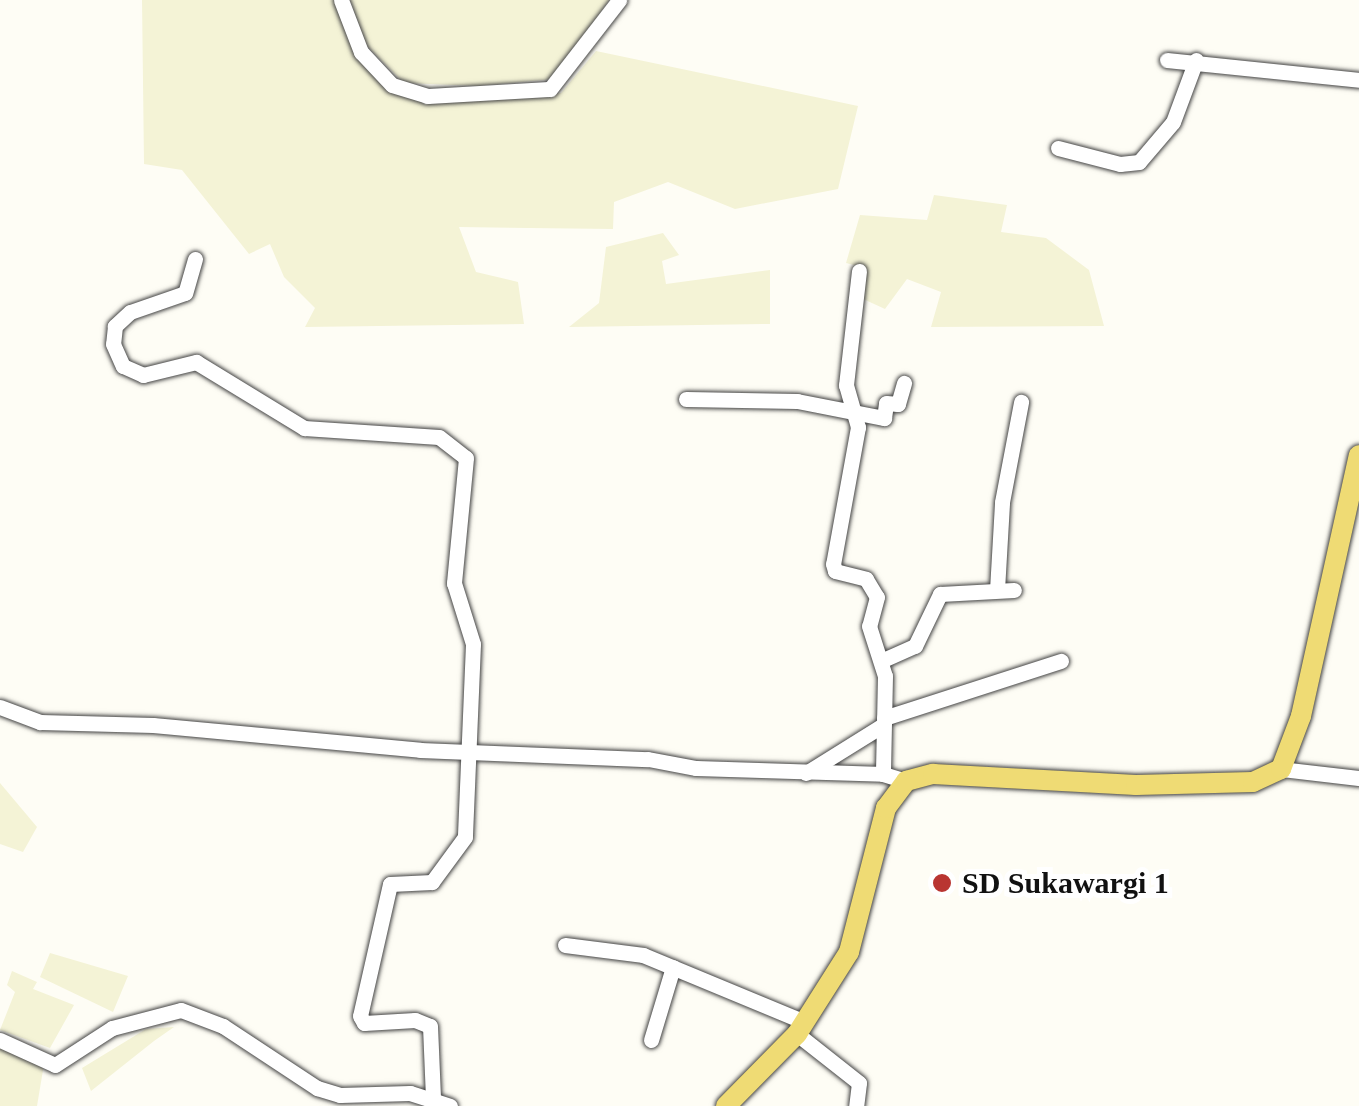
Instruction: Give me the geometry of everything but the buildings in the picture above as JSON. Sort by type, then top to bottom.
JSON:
[{"type":"main road","points":[[726,1106],[801,1028],[849,952],[886,808],[906,781],[933,774],[1136,785],[1253,782],[1282,769],[1298,728],[1359,455]]},
{"type":"street","points":[[342,0],[361,52],[392,84],[427,96],[550,89],[619,0]]},
{"type":"street","points":[[1167,60],[1196,60],[1309,79],[1359,80]]},
{"type":"street","points":[[1058,148],[1120,164],[1139,162],[1172,122],[1196,60]]},
{"type":"street","points":[[195,258],[185,293],[130,312],[115,326],[112,344],[123,366],[143,374],[196,362],[304,428],[426,435],[464,450],[468,467],[454,583],[473,644],[465,837],[428,884],[390,884],[361,995],[361,1022],[415,1020],[430,1026],[433,1099]]},
{"type":"street","points":[[859,271],[846,385],[857,416],[833,564],[875,590],[869,626],[883,660],[883,774]]},
{"type":"street","points":[[686,398],[797,400],[857,416],[884,418],[886,403],[898,404],[904,382]]},
{"type":"street","points":[[883,660],[915,646],[940,594],[1005,590],[1002,502],[1021,402]]},
{"type":"street","points":[[806,773],[883,722],[1061,662]]},
{"type":"street","points":[[0,707],[40,722],[806,773],[883,774],[906,781]]},
{"type":"street","points":[[1282,769],[1359,778]]},
{"type":"street","points":[[565,945],[629,952],[673,967],[801,1028],[861,1086],[856,1106]]},
{"type":"street","points":[[650,1040],[673,967]]},
{"type":"street","points":[[0,1040],[55,1064],[112,1028],[181,1010],[223,1026],[317,1088],[433,1099],[450,1106]]},
{"type":"green space","points":[[142,0],[338,0],[357,57],[413,99],[561,93],[596,51],[858,106],[838,189],[735,209],[668,182],[614,202],[613,229],[459,227],[476,272],[518,282],[524,324],[305,327],[315,308],[284,277],[270,244],[249,254],[182,170],[144,164]]},
{"type":"green space","points":[[350,0],[609,0],[554,79],[478,86],[404,83],[366,45]]},
{"type":"green space","points":[[934,195],[1007,205],[1001,232],[1046,238],[1089,270],[1104,326],[931,327],[941,292],[907,279],[885,309],[861,298],[866,268],[846,263],[860,215],[927,220]]},
{"type":"green space","points":[[663,233],[679,255],[662,261],[666,284],[770,270],[770,324],[569,327],[599,303],[606,247]]},
{"type":"green space","points":[[0,783],[37,827],[23,852],[0,844]]},
{"type":"green space","points":[[50,953],[128,976],[113,1012],[40,977]]},
{"type":"green space","points":[[12,971],[37,982],[33,989],[74,1005],[50,1048],[0,1030],[15,992],[7,985]]},
{"type":"green space","points":[[174,1027],[91,1091],[82,1068],[146,1029]]},
{"type":"green space","points":[[0,1046],[44,1064],[37,1106],[0,1106]]},
{"type":"place","name":"SD Sukawargi 1","points":[[942,883]]}]
